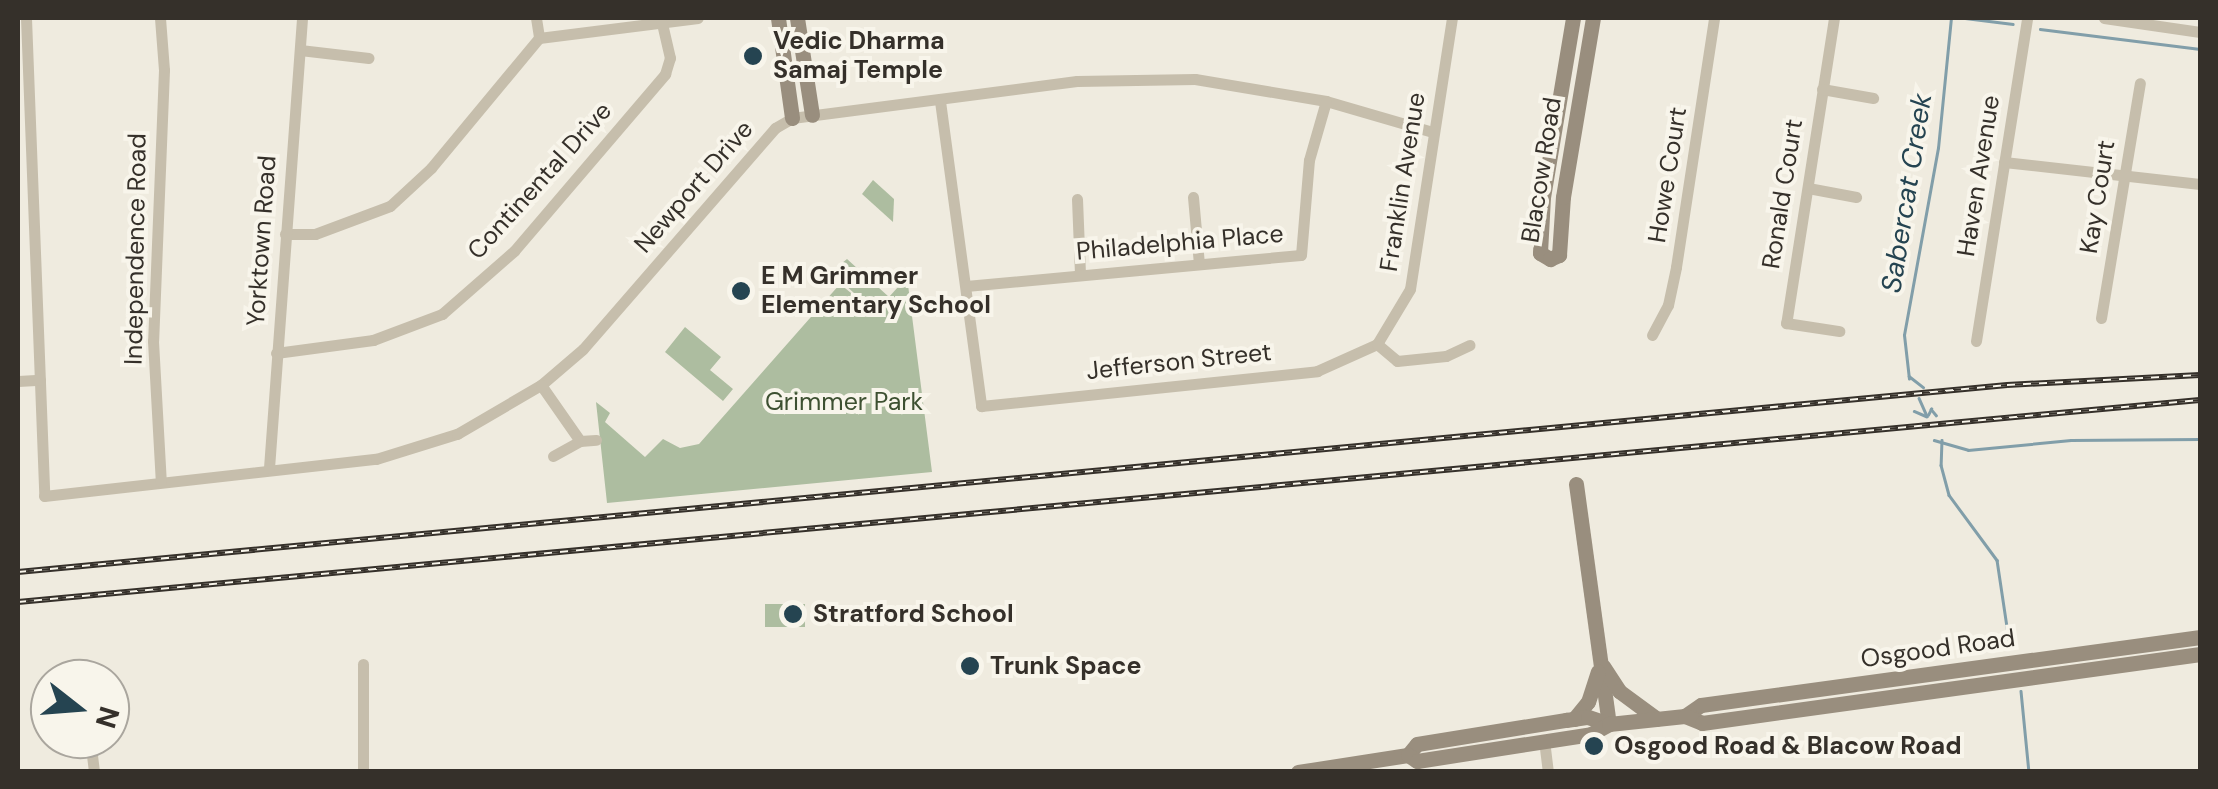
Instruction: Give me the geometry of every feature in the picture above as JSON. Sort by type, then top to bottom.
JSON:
[{"type":"main road","points":[[778,18],[792,118]]},
{"type":"main road","points":[[797,18],[812,115]]},
{"type":"main road","name":"Blacow Road","points":[[1573,18],[1544,197],[1540,253],[1550,259],[1559,255],[1563,197],[1593,18]]},
{"type":"main road","points":[[1576,484],[1609,724]]},
{"type":"main road","name":"Osgood Road","points":[[1298,772],[1408,756],[1417,761],[1591,734],[1609,724],[1685,716],[1702,722],[1811,708],[2099,659],[2200,637]]},
{"type":"main road","name":"Osgood Road","points":[[2099,659],[2200,654]]},
{"type":"main road","points":[[1574,719],[1593,692],[1600,663]]},
{"type":"main road","points":[[1600,663],[1619,691],[1656,719]]},
{"type":"main road","name":"Osgood Road","points":[[1685,716],[1701,705],[1861,684],[2019,671]]},
{"type":"main road","points":[[1811,708],[1816,701],[1857,692],[1861,684]]},
{"type":"main road","name":"Osgood Road","points":[[1408,756],[1417,744],[1574,719],[1588,717],[1609,724]]},
{"type":"street","points":[[18,381],[40,380],[26,18]]},
{"type":"street","name":"Independence Road","points":[[160,18],[164,70],[153,341],[161,482]]},
{"type":"street","name":"Yorktown Road","points":[[268,468],[302,18]]},
{"type":"street","points":[[536,18],[539,38]]},
{"type":"street","points":[[284,234],[315,234],[390,206],[431,168],[539,38],[698,18]]},
{"type":"street","name":"Franklin Avenue","points":[[1376,344],[1410,289],[1452,18]]},
{"type":"street","name":"Howe Court","points":[[1652,336],[1668,305],[1676,266],[1714,18]]},
{"type":"street","name":"Ronald Court","points":[[1834,18],[1786,324],[1839,331]]},
{"type":"street","name":"Haven Avenue","points":[[1976,341],[2027,18]]},
{"type":"street","points":[[2104,18],[2158,22],[2200,32]]},
{"type":"street","name":"Continental Drive","points":[[276,353],[373,340],[442,314],[514,251],[665,74],[670,58],[662,23]]},
{"type":"street","points":[[300,50],[369,58]]},
{"type":"street","name":"Newport Drive","points":[[40,380],[44,496],[268,468],[376,459],[457,434],[541,384],[583,349],[775,128],[792,118],[1077,81],[1160,79],[1252,87],[1326,101],[1433,132]]},
{"type":"street","name":"Kay Court","points":[[2101,318],[2140,83]]},
{"type":"street","points":[[1822,90],[1873,98]]},
{"type":"street","points":[[940,101],[966,286]]},
{"type":"street","name":"Philadelphia Place","points":[[966,286],[1302,256],[1309,160],[1326,101]]},
{"type":"street","points":[[2004,162],[2200,184]]},
{"type":"street","points":[[1808,188],[1856,197]]},
{"type":"street","points":[[1193,197],[1199,264]]},
{"type":"street","points":[[1078,199],[1080,275]]},
{"type":"street","name":"Jefferson Street","points":[[966,286],[981,406],[1317,370],[1376,344]]},
{"type":"street","points":[[1376,344],[1397,361],[1446,356],[1470,345]]},
{"type":"street","points":[[541,384],[580,440]]},
{"type":"street","points":[[553,456],[580,440],[596,440]]},
{"type":"street","points":[[363,664],[363,772]]},
{"type":"street","points":[[1544,740],[1548,772]]},
{"type":"green space","points":[[873,180],[894,199],[893,222],[862,194]]},
{"type":"green space","name":"Grimmer Park","points":[[847,259],[889,297],[907,277],[932,472],[607,503],[596,402],[610,413],[605,422],[645,457],[663,439],[680,448],[699,444],[840,284],[878,315],[831,272]]},
{"type":"green space","points":[[685,327],[721,357],[710,370],[733,389],[723,401],[665,352]]},
{"type":"green space","points":[[765,604],[805,604],[805,627],[765,627]]},
{"type":"waterway","name":"Sabercat Creek","points":[[1909,379],[1904,335],[1938,148],[1951,18]]},
{"type":"waterway","points":[[1965,18],[2013,24]]},
{"type":"waterway","points":[[2040,29],[2200,49]]},
{"type":"waterway","name":"Sabercat Creek","points":[[1909,376],[1923,387]]},
{"type":"waterway","name":"Sabercat Creek","points":[[1919,398],[1927,416]]},
{"type":"waterway","name":"Sabercat Creek","points":[[1928,415],[1931,409],[1936,415]]},
{"type":"waterway","name":"Sabercat Creek","points":[[1914,411],[1926,416]]},
{"type":"waterway","points":[[1934,440],[1968,450],[2071,440],[2200,439]]},
{"type":"waterway","name":"Sabercat Creek","points":[[1942,440],[1941,465],[1949,495],[1997,560],[2009,640]]},
{"type":"waterway","name":"Sabercat Creek","points":[[2021,691],[2029,772]]},
{"type":"railway","points":[[18,572],[2007,385],[2200,375]]},
{"type":"railway","points":[[18,602],[2200,400]]},
{"type":"place","name":"Vedic Dharma Samaj Temple","points":[[753,56]]},
{"type":"place","name":"E M Grimmer Elementary School","points":[[741,291]]},
{"type":"place","name":"Stratford School","points":[[793,614]]},
{"type":"place","name":"Trunk Space","points":[[970,666]]},
{"type":"place","name":"Osgood Road & Blacow Road","points":[[1594,746]]}]
